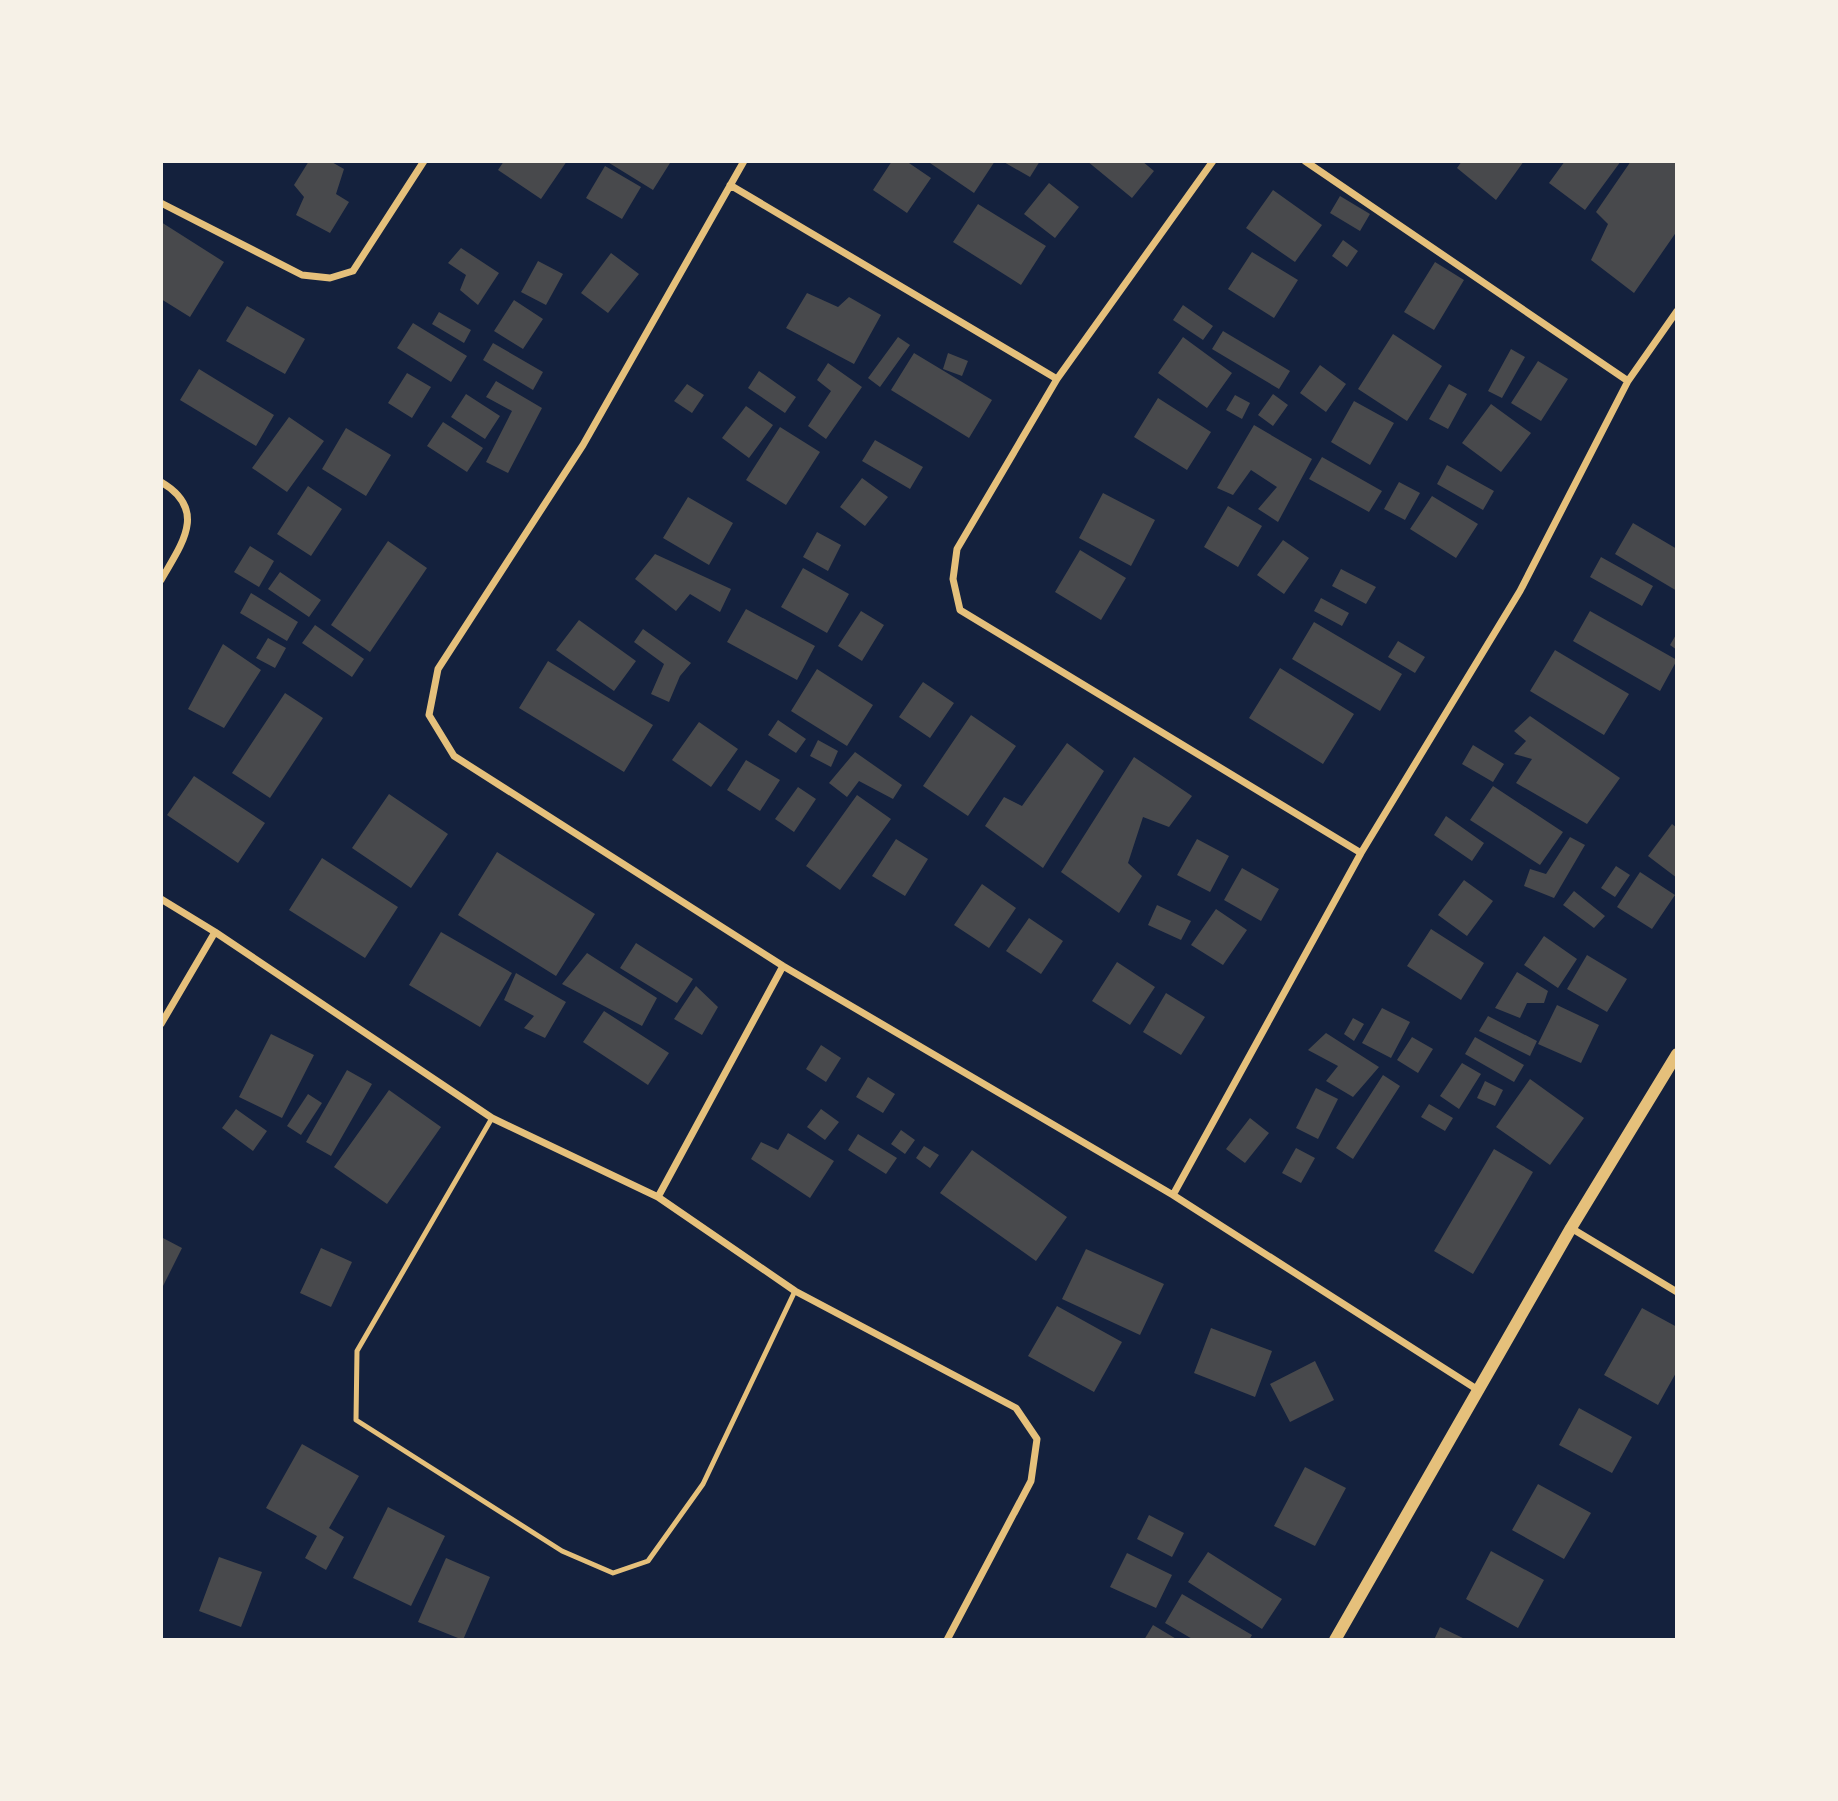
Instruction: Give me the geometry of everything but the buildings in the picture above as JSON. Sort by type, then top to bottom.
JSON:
[{"type":"street","points":[[161,202],[302,275],[330,278],[353,271],[424,161]]},
{"type":"street","points":[[744,161],[583,445],[438,670],[429,715],[454,756],[783,967],[1173,1195],[1478,1390]]},
{"type":"street","points":[[1213,161],[1057,379],[957,550],[953,579],[960,610],[1361,853]]},
{"type":"street","points":[[1305,161],[1628,381]]},
{"type":"street","points":[[730,185],[1057,379]]},
{"type":"street","points":[[1173,1195],[1361,853],[1520,591],[1628,381],[1677,311]]},
{"type":"street","points":[[161,482],[173,489],[185,508],[188,530],[161,580]]},
{"type":"street","points":[[161,899],[215,932],[492,1118],[658,1197],[795,1291],[1016,1408],[1037,1438],[1031,1481],[947,1640]]},
{"type":"street","points":[[161,1024],[215,932]]},
{"type":"street","points":[[658,1197],[783,967]]},
{"type":"street","points":[[1335,1640],[1571,1228],[1677,1054]]},
{"type":"street","points":[[1571,1228],[1677,1292]]},
{"type":"lane","points":[[492,1118],[357,1351],[356,1420],[562,1551],[613,1573],[648,1562],[703,1483],[795,1291]]}]
